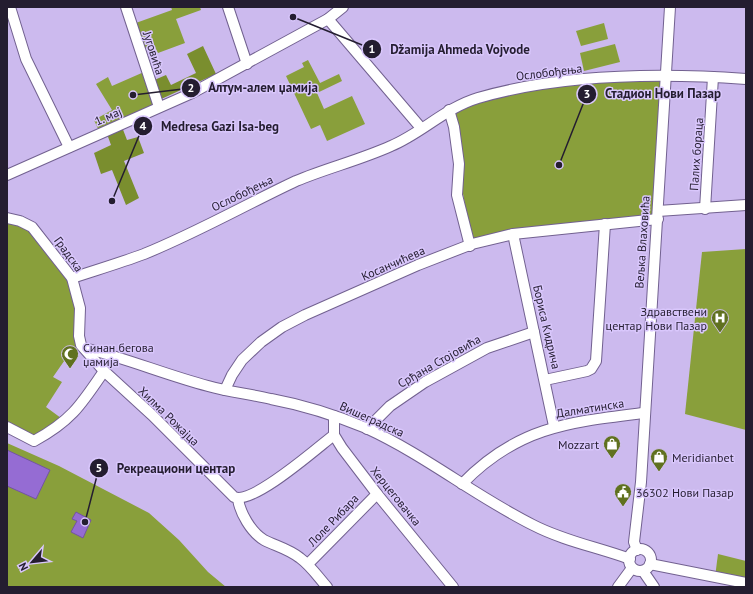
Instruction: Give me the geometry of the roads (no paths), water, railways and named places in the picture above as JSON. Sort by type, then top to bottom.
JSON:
[{"type":"street","points":[[10,7],[26,60],[69,147]]},
{"type":"street","name":"Југовића","points":[[126,7],[159,107]]},
{"type":"street","points":[[228,7],[247,64]]},
{"type":"street","name":"1. мај","points":[[7,175],[192,93],[328,19],[343,7]]},
{"type":"street","name":"Вељка Влаховића","points":[[637,550],[634,542],[640,482],[658,215],[670,7]]},
{"type":"street","points":[[328,19],[421,128]]},
{"type":"street","points":[[665,77],[713,76],[746,78]]},
{"type":"street","name":"Палих бораца","points":[[706,209],[713,76]]},
{"type":"street","name":"Ослобођења","points":[[72,278],[125,261],[169,243],[297,181],[392,146],[409,137],[448,110],[478,98],[506,91],[559,82],[665,77]]},
{"type":"street","points":[[448,110],[454,127],[459,164],[457,195],[470,246]]},
{"type":"street","name":"Косанчићева","points":[[225,390],[232,375],[242,360],[261,342],[282,327],[407,270],[470,246],[513,234],[605,224],[658,215],[746,205]]},
{"type":"street","name":"Градска","points":[[7,218],[20,221],[32,227],[72,278],[80,308],[79,341],[84,348]]},
{"type":"street","points":[[545,380],[587,371],[591,369],[596,361],[605,224]]},
{"type":"street","name":"Бориса Кидрича","points":[[513,234],[554,426]]},
{"type":"street","name":"Срђана Стојовића","points":[[367,429],[390,406],[425,382],[487,348],[534,332]]},
{"type":"street","name":"Вишеградска","points":[[84,348],[117,356],[166,374],[225,390],[286,402],[334,416],[367,429],[413,452],[462,484],[548,533],[631,563]]},
{"type":"street","name":"Хилма Рожајца","points":[[84,348],[104,371],[152,415],[232,496],[238,499],[242,512],[256,534],[265,540],[294,553],[308,564],[327,587]]},
{"type":"street","points":[[7,427],[34,441],[62,424],[79,407],[104,371]]},
{"type":"street","name":"Далматинска","points":[[462,484],[486,462],[506,448],[554,426],[599,418],[644,413]]},
{"type":"street","points":[[238,499],[248,496],[269,485],[334,435],[334,416]]},
{"type":"street","name":"Херцеговачка","points":[[334,435],[377,494],[453,587]]},
{"type":"street","name":"Лоле Рибара","points":[[308,564],[377,494]]},
{"type":"street","points":[[618,587],[631,563],[633,552],[637,550],[642,550],[648,553],[650,557],[647,568],[654,587]]},
{"type":"street","points":[[631,563],[639,571],[647,568],[746,583]]},
{"type":"place","name":"Džamija Ahmeda Vojvode","points":[[293,17]]},
{"type":"place","name":"Алтум-алем џамија","points":[[133,95]]},
{"type":"place","name":"Стадион Нови Пазар","points":[[559,165]]},
{"type":"place","name":"Medresa Gazi Isa-beg","points":[[112,201]]},
{"type":"place","name":"Здравствени центар Нови Пазар","points":[[720,333]]},
{"type":"place","name":"Синан бегова џамија","points":[[70,369]]},
{"type":"place","name":"Mozzart","points":[[612,459]]},
{"type":"place","name":"Meridianbet","points":[[659,472]]},
{"type":"place","name":"36302 Нови Пазар","points":[[623,507]]},
{"type":"place","name":"Рекреациони центар","points":[[85,522]]}]
